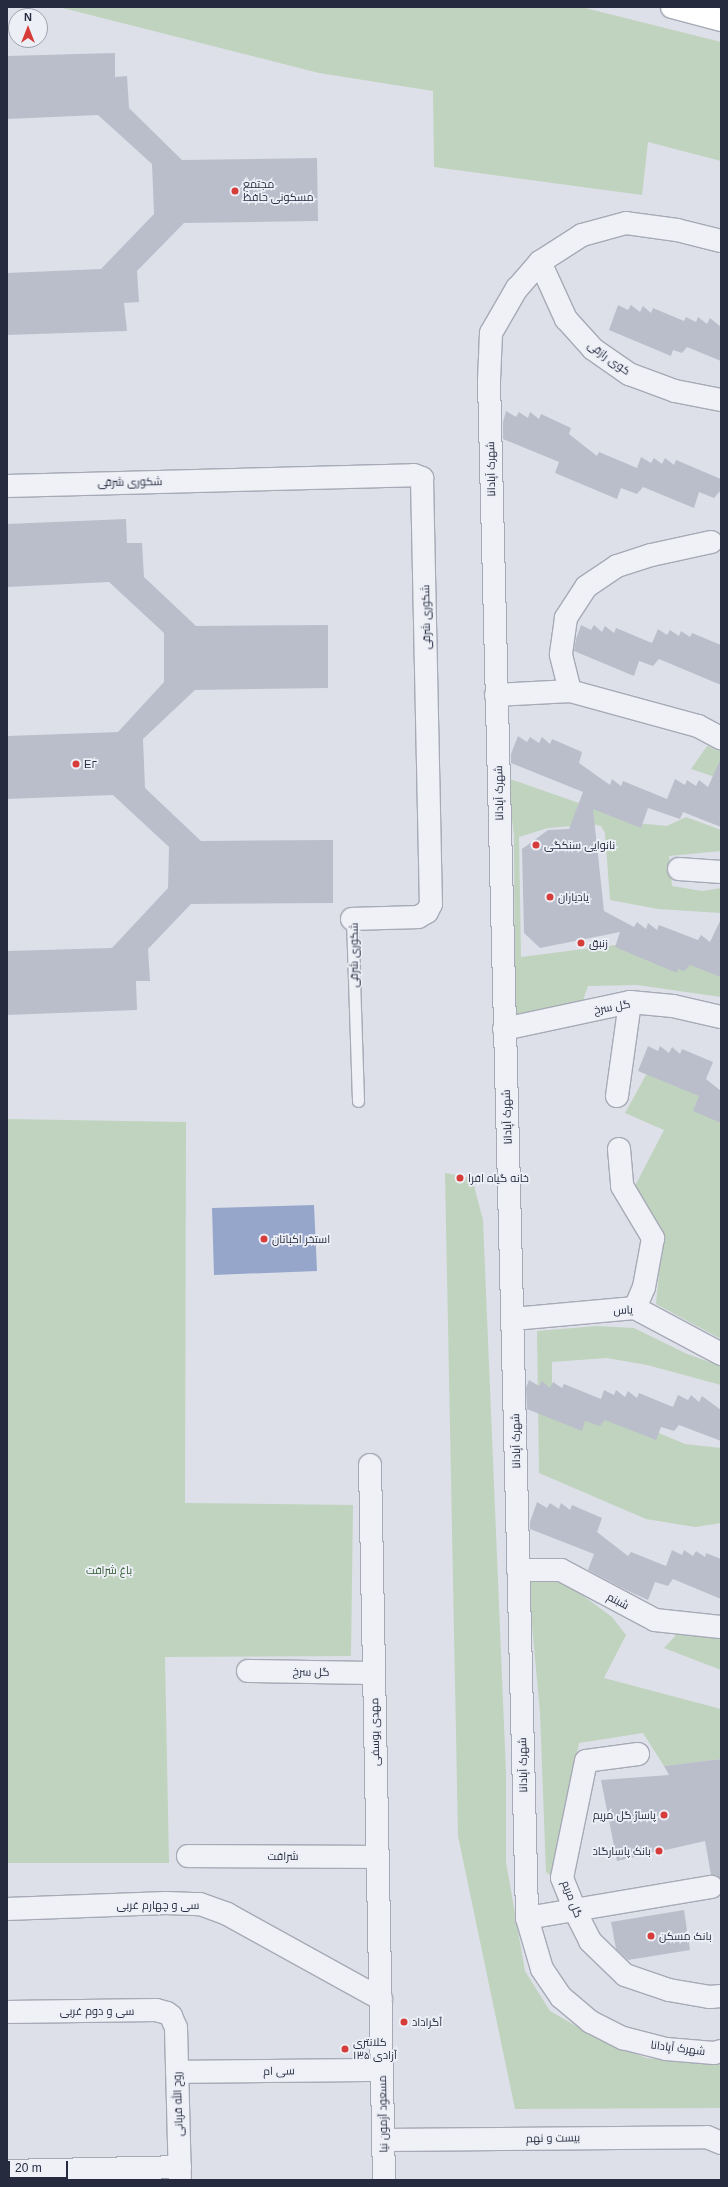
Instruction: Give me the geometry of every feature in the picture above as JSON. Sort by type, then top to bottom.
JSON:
[{"type":"highway","points":[[672,7],[721,20]]},
{"type":"street","name":"شهرک آپادانا","points":[[721,241],[677,230],[626,223],[582,235],[540,262],[517,288],[491,333],[489,381],[504,1029],[514,1319],[518,1570],[527,1918],[542,1969],[561,1997],[590,2022],[623,2038],[666,2048],[714,2052],[721,2051]]},
{"type":"street","name":"کوی رازقی","points":[[540,262],[566,319],[593,349],[629,374],[675,391],[721,400]]},
{"type":"street","name":"شکوری شرقی","points":[[7,486],[414,474],[422,478],[431,904],[427,912],[418,916],[352,918]]},
{"type":"street","points":[[570,691],[561,655],[566,618],[586,587],[617,566],[651,555],[711,542]]},
{"type":"street","points":[[496,695],[570,691],[698,726],[721,738]]},
{"type":"street","points":[[679,869],[721,872]]},
{"type":"street","points":[[618,1096],[630,1002]]},
{"type":"street","name":"گل سرخ","points":[[504,1029],[630,1002],[673,1006],[721,1017]]},
{"type":"street","points":[[619,1148],[622,1186],[653,1238],[644,1287],[635,1308]]},
{"type":"street","name":"یاس","points":[[514,1319],[635,1308],[721,1354]]},
{"type":"street","name":"مهدی یوسفی","points":[[370,1465],[381,1999]]},
{"type":"street","name":"شبنم","points":[[518,1570],[561,1570],[655,1620],[721,1627]]},
{"type":"street","name":"گل سرخ","points":[[248,1671],[374,1673]]},
{"type":"street","name":"گل مریم","points":[[638,1754],[586,1761],[562,1878],[575,1911],[590,1941],[625,1975],[670,1990],[710,1997],[721,1996]]},
{"type":"street","name":"شرافت","points":[[188,1856],[378,1857]]},
{"type":"street","points":[[527,1918],[711,1887]]},
{"type":"street","name":"سی و چهارم غربی","points":[[7,1909],[166,1903],[200,1904],[227,1914],[381,1999]]},
{"type":"street","name":"مسعود آزمون نیا","points":[[381,1999],[384,2180]]},
{"type":"street","name":"سی و دوم غربی","points":[[7,2012],[161,2011],[171,2016],[176,2028]]},
{"type":"street","name":"روح الله قربانی","points":[[176,2028],[180,2173]]},
{"type":"street","name":"سی ام","points":[[177,2072],[382,2070]]},
{"type":"street","name":"بیست و نهم","points":[[383,2140],[707,2137],[721,2143]]},
{"type":"street","points":[[7,2171],[180,2173]]},
{"type":"lane","name":"شکوری شرقی","points":[[352,918],[358,1101]]},
{"type":"green space","points":[[59,7],[581,7],[721,42],[721,161],[648,142],[642,195],[434,167],[433,91],[319,73]]},
{"type":"green space","points":[[707,746],[721,751],[721,779],[691,769]]},
{"type":"green space","points":[[507,778],[636,823],[667,826],[686,817],[721,830],[721,851],[669,856],[672,886],[702,891],[721,888],[721,913],[658,909],[610,900],[605,833],[601,826],[593,824],[548,828],[519,837],[521,957],[615,945],[663,962],[721,964],[721,997],[637,985],[588,986],[582,1003],[515,1019],[514,836]]},
{"type":"green space","points":[[651,1066],[721,1109],[721,1339],[656,1304],[663,1231],[635,1186],[664,1130],[625,1113]]},
{"type":"green space","name":"باغ شرافت","points":[[7,1119],[186,1122],[185,1503],[353,1505],[351,1656],[165,1657],[169,1863],[7,1863]]},
{"type":"green space","points":[[445,1173],[472,1178],[483,1220],[506,1773],[506,1862],[525,1971],[550,2011],[595,2037],[646,2058],[710,2065],[721,2063],[721,2108],[515,2109],[458,1836]]},
{"type":"green space","points":[[597,1326],[634,1328],[687,1354],[721,1366],[721,1385],[647,1365],[607,1358],[552,1362],[552,1410],[611,1413],[685,1444],[721,1448],[721,1523],[695,1527],[646,1519],[539,1473],[537,1331]]},
{"type":"green space","points":[[562,1580],[612,1617],[626,1635],[604,1678],[721,1709],[721,1759],[664,1766],[643,1733],[579,1743],[558,1848],[555,1879],[546,1872],[540,1713],[528,1581]]},
{"type":"green space","points":[[678,1633],[721,1638],[721,1670],[664,1648]]},
{"type":"water","name":"استخر اکباتان","points":[[314,1205],[317,1271],[214,1275],[212,1208]]},
{"type":"building","name":"مجتمع مسکونی حافظ","points":[[115,53],[115,77],[127,76],[129,108],[182,160],[317,158],[318,221],[184,223],[137,271],[139,302],[124,303],[127,331],[7,335],[7,273],[101,269],[154,214],[152,164],[98,115],[7,119],[7,56]]},
{"type":"building","points":[[618,305],[628,310],[631,305],[640,312],[643,306],[651,313],[653,308],[684,321],[686,317],[696,322],[698,317],[707,324],[710,318],[721,327],[721,361],[687,347],[682,353],[673,350],[671,356],[609,330]]},
{"type":"building","points":[[506,411],[516,417],[519,412],[528,418],[530,412],[539,419],[541,414],[571,428],[569,434],[597,456],[599,452],[637,468],[641,457],[651,463],[654,458],[662,464],[665,458],[674,465],[676,460],[721,479],[721,490],[714,498],[699,492],[694,508],[643,487],[637,494],[621,488],[617,499],[555,473],[559,462],[503,439],[503,422]]},
{"type":"building","name":"E۲","points":[[126,519],[127,543],[142,543],[144,577],[196,626],[328,625],[328,688],[195,690],[143,739],[145,788],[201,841],[333,840],[333,903],[191,904],[148,949],[150,981],[136,981],[137,1010],[7,1015],[7,951],[112,948],[168,888],[169,847],[113,795],[7,799],[7,736],[118,732],[164,682],[164,633],[109,582],[7,587],[7,524]]},
{"type":"building","points":[[581,625],[591,630],[594,625],[602,632],[605,626],[614,633],[616,628],[652,643],[658,629],[667,635],[670,630],[679,636],[681,631],[690,637],[692,633],[721,645],[721,685],[659,659],[653,666],[639,661],[634,676],[574,651]]},
{"type":"building","points":[[518,736],[527,742],[530,737],[539,743],[542,737],[550,744],[552,739],[582,752],[579,763],[610,785],[612,779],[621,786],[623,781],[667,799],[675,779],[685,785],[687,780],[696,786],[699,780],[708,787],[721,758],[721,827],[683,812],[680,819],[648,808],[641,828],[593,809],[604,911],[634,927],[637,922],[646,929],[648,923],[657,930],[659,925],[698,940],[701,935],[710,942],[721,919],[721,977],[690,965],[684,971],[678,969],[677,973],[615,947],[620,932],[540,948],[524,933],[522,849],[548,830],[569,829],[583,792],[511,763],[511,754]]},
{"type":"building","points":[[648,1046],[658,1051],[660,1046],[669,1053],[672,1047],[680,1054],[682,1049],[713,1062],[706,1079],[721,1091],[721,1123],[693,1111],[699,1096],[638,1071]]},
{"type":"building","points":[[529,1380],[539,1386],[542,1381],[550,1388],[553,1382],[562,1388],[564,1384],[601,1399],[604,1390],[614,1395],[616,1390],[625,1397],[628,1391],[637,1398],[639,1393],[673,1407],[678,1395],[688,1400],[691,1395],[699,1402],[702,1396],[721,1410],[721,1441],[679,1425],[674,1431],[661,1427],[656,1440],[605,1420],[600,1426],[585,1421],[582,1431],[527,1409],[526,1388]]},
{"type":"building","points":[[537,1502],[547,1508],[550,1503],[559,1509],[561,1503],[570,1510],[572,1505],[602,1518],[597,1532],[628,1556],[631,1552],[666,1566],[672,1550],[682,1555],[684,1550],[693,1556],[696,1551],[705,1557],[706,1553],[721,1559],[721,1599],[673,1579],[668,1586],[655,1582],[648,1600],[588,1570],[594,1554],[530,1529],[530,1522]]},
{"type":"building","name":"پاساژ گل مریم","points":[[721,1759],[721,1880],[716,1875],[711,1875],[705,1841],[617,1861],[601,1780],[669,1775],[664,1766]]},
{"type":"building","name":"بانک مسکن","points":[[684,1910],[690,1950],[628,1960],[616,1949],[611,1922]]},
{"type":"place","name":"مجتمع مسکونی حافظ","points":[[235,191]]},
{"type":"place","name":"E۲","points":[[76,764]]},
{"type":"place","name":"نانوایی سنکگی","points":[[536,845]]},
{"type":"place","name":"یادیاران","points":[[550,897]]},
{"type":"place","name":"زنبق","points":[[581,943]]},
{"type":"place","name":"خانه گیاه افرا","points":[[460,1178]]},
{"type":"place","name":"استخر اکباتان","points":[[264,1239]]},
{"type":"place","name":"پاساژ گل مریم","points":[[664,1815]]},
{"type":"place","name":"بانک پاسارگاد","points":[[659,1851]]},
{"type":"place","name":"بانک مسکن","points":[[651,1936]]},
{"type":"place","name":"آگراداد","points":[[404,2022]]},
{"type":"place","name":"کلانتری ۱۳۵ آزادی","points":[[345,2049]]}]
